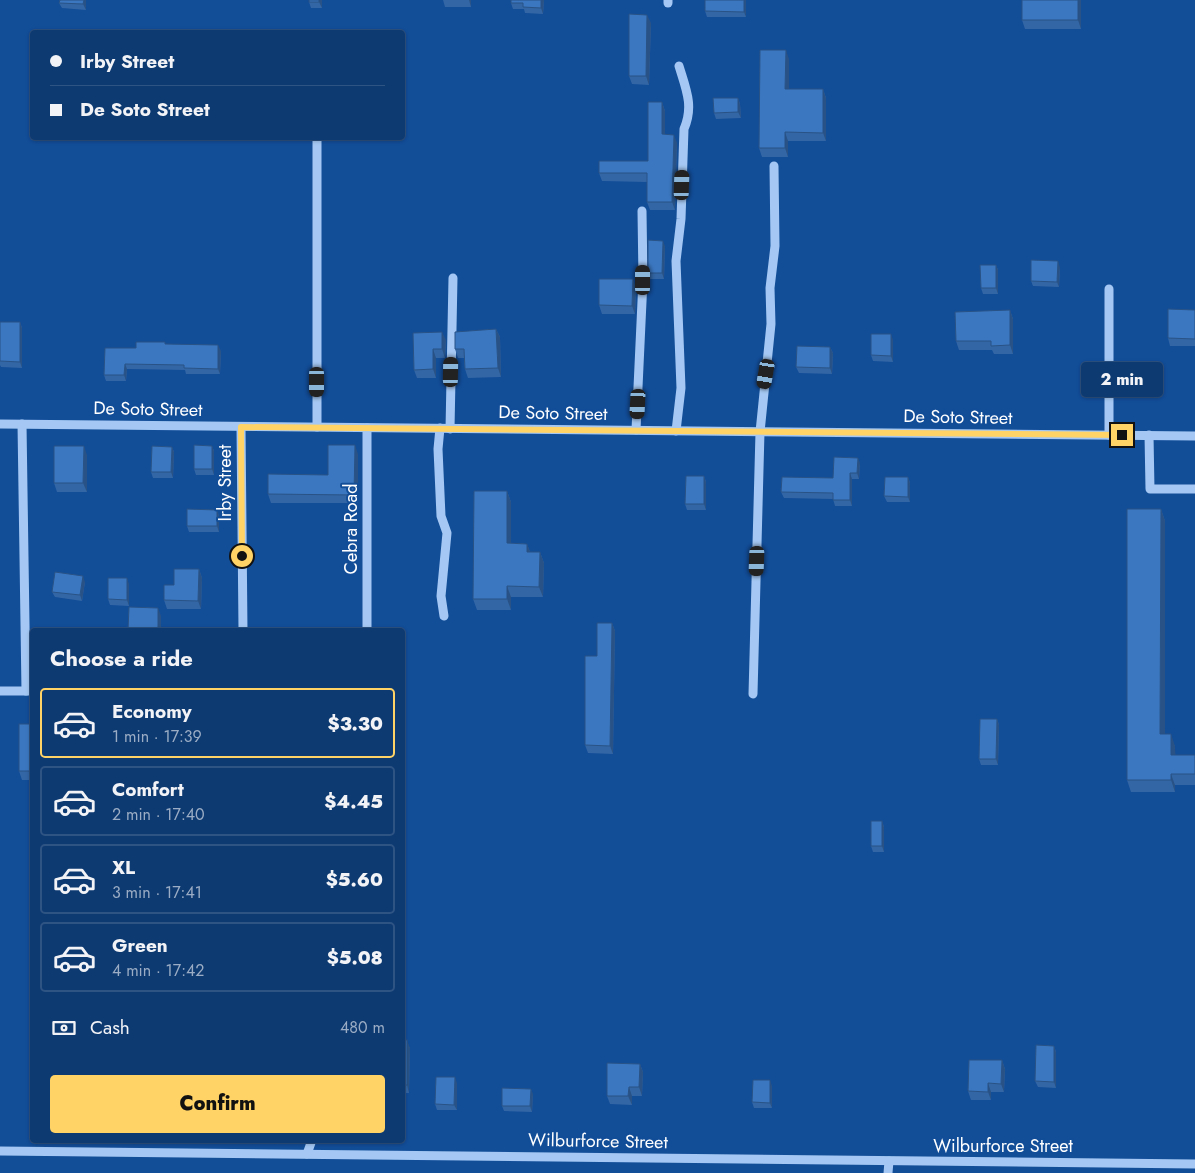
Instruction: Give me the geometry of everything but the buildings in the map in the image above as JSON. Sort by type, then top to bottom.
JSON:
[{"type":"street","points":[[676,431],[681,388],[676,261],[681,219],[684,129],[688,120],[690,100],[679,66]]},
{"type":"street","points":[[317,140],[318,427]]},
{"type":"street","points":[[753,694],[760,432],[771,324],[770,288],[775,246],[774,166]]},
{"type":"street","points":[[636,430],[643,288],[642,211]]},
{"type":"street","points":[[450,428],[453,278]]},
{"type":"street","points":[[1109,289],[1109,435]]},
{"type":"street","name":"De Soto Street","points":[[0,424],[1195,436]]},
{"type":"street","points":[[0,691],[29,691],[22,424]]},
{"type":"street","name":"Irby Street","points":[[241,427],[243,628]]},
{"type":"street","name":"Cebra Road","points":[[367,428],[367,628]]},
{"type":"street","points":[[440,428],[438,448],[441,516],[447,533],[441,596],[444,616]]},
{"type":"street","points":[[1149,435],[1150,488],[1195,489]]},
{"type":"street","points":[[307,1154],[311,1143]]},
{"type":"street","name":"Wilburforce Street","points":[[0,1151],[1195,1164]]},
{"type":"street","points":[[888,1173],[889,1161]]},
{"type":"route","points":[[242,556],[241,427],[1122,435]]}]
